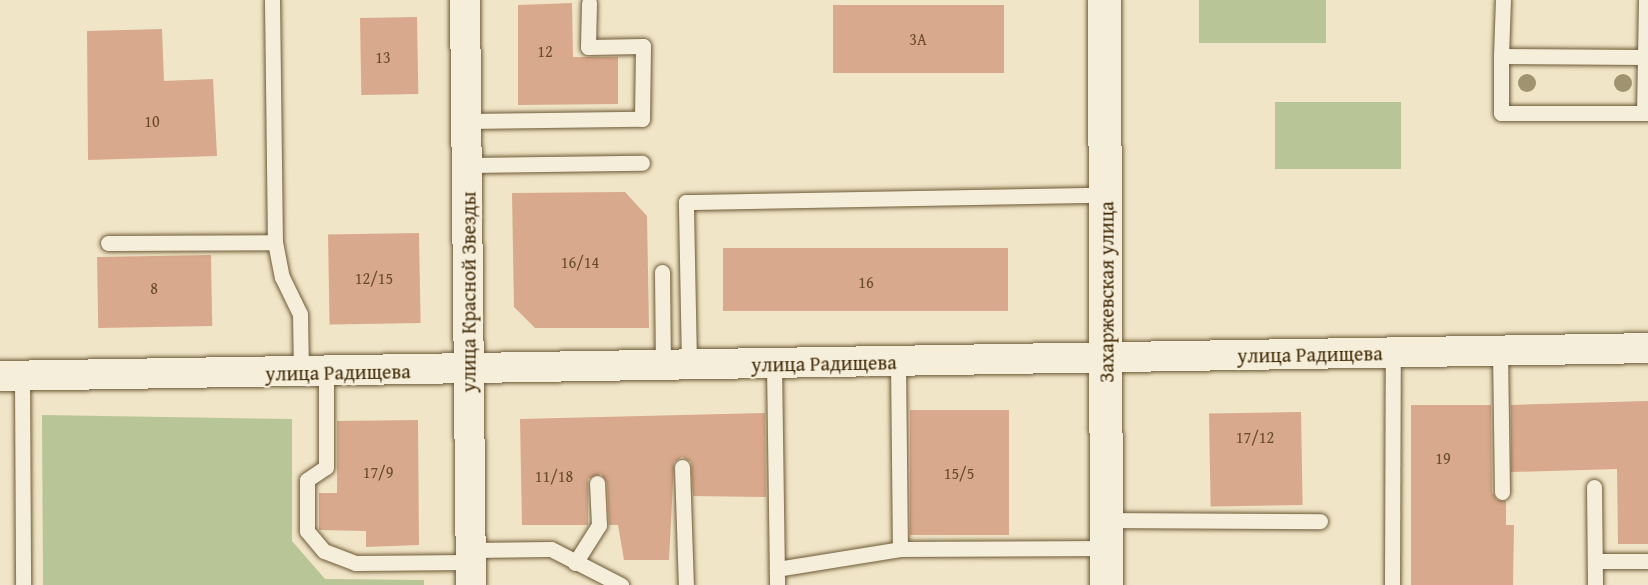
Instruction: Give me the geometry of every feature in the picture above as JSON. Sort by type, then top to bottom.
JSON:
[{"type":"street","name":"Захаржевская улица","points":[[1104,0],[1106,585]]},
{"type":"street","name":"улица Красной Звезды","points":[[463,1],[468,165],[470,566]]},
{"type":"street","name":"улица Радищева","points":[[11,376],[469,371],[676,365],[1648,348]]},
{"type":"lane","points":[[272,0],[274,242],[282,277],[300,314],[313,373],[326,467],[307,480],[307,531],[324,551],[355,563],[470,566],[551,549],[621,585]]},
{"type":"lane","points":[[1503,0],[1501,113],[1646,113],[1646,0]]},
{"type":"lane","points":[[467,121],[642,119],[643,46],[588,47],[589,3]]},
{"type":"lane","points":[[1501,56],[1645,57]]},
{"type":"lane","points":[[468,165],[642,163]]},
{"type":"lane","points":[[676,365],[686,202],[1106,195]]},
{"type":"lane","points":[[108,243],[274,242]]},
{"type":"lane","points":[[662,273],[676,365]]},
{"type":"lane","points":[[1500,350],[1502,492]]},
{"type":"lane","points":[[1392,585],[1393,352]]},
{"type":"lane","points":[[898,362],[900,549]]},
{"type":"lane","points":[[774,364],[777,585]]},
{"type":"lane","points":[[11,376],[23,585]]},
{"type":"lane","points":[[682,467],[686,585]]},
{"type":"lane","points":[[575,562],[599,525],[597,483]]},
{"type":"lane","points":[[1594,487],[1595,585]]},
{"type":"lane","points":[[777,568],[900,549],[1320,521]]},
{"type":"lane","points":[[1596,561],[1648,561]]},
{"type":"green space","points":[[1199,0],[1326,0],[1326,43],[1199,43]]},
{"type":"green space","points":[[1275,102],[1401,102],[1401,169],[1275,169]]},
{"type":"green space","points":[[42,415],[292,419],[292,541],[325,579],[424,580],[424,585],[43,585]]},
{"type":"building","points":[[572,3],[573,57],[618,57],[618,104],[518,105],[518,5]]},
{"type":"building","points":[[833,5],[1004,5],[1004,73],[833,73]]},
{"type":"building","points":[[417,17],[418,94],[361,95],[360,18]]},
{"type":"building","points":[[162,29],[164,81],[213,79],[217,156],[88,160],[87,31]]},
{"type":"building","points":[[625,192],[647,216],[649,328],[535,328],[514,307],[512,193]]},
{"type":"building","points":[[419,233],[421,323],[330,325],[328,235]]},
{"type":"building","points":[[723,248],[1008,248],[1008,311],[723,311]]},
{"type":"building","points":[[211,255],[212,326],[98,328],[97,257]]},
{"type":"building","points":[[1648,401],[1648,544],[1618,544],[1617,469],[1511,472],[1511,405]]},
{"type":"building","points":[[1411,405],[1491,405],[1492,492],[1497,500],[1506,501],[1506,525],[1514,525],[1513,585],[1411,585]]},
{"type":"building","points":[[910,410],[1009,410],[1009,535],[910,535]]},
{"type":"building","points":[[1301,412],[1303,505],[1211,507],[1209,414]]},
{"type":"building","points":[[765,413],[766,497],[693,496],[691,462],[682,457],[674,462],[669,560],[624,560],[618,525],[609,525],[607,483],[601,474],[588,479],[588,525],[522,525],[520,419]]},
{"type":"building","points":[[418,420],[419,545],[366,547],[366,531],[319,530],[319,493],[337,493],[337,421]]}]
